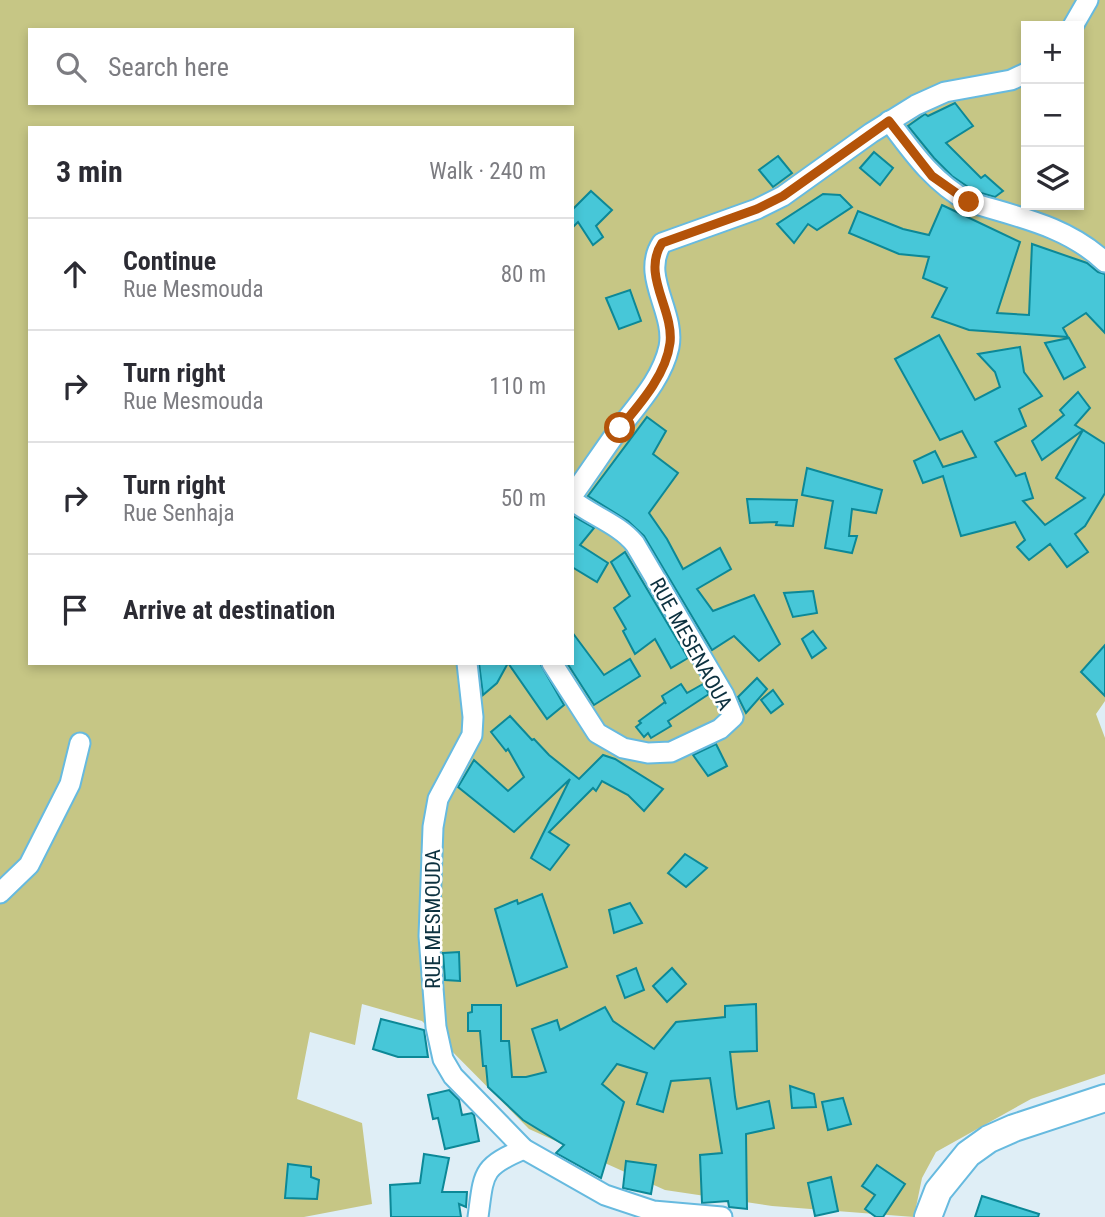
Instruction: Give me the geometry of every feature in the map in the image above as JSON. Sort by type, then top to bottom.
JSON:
[{"type":"main road","points":[[928,1217],[938,1191],[968,1154],[989,1139],[1105,1098]]},
{"type":"street","points":[[1076,21],[1088,0]]},
{"type":"street","points":[[574,495],[645,397],[665,362],[670,344],[670,327],[654,269],[655,255],[662,243],[757,209],[783,196],[916,105],[946,92],[1011,80],[1021,75]]},
{"type":"street","points":[[889,121],[919,162],[956,195],[969,202],[1063,232],[1079,240],[1105,262]]},
{"type":"street","name":"RUE MESENAOUA","points":[[553,665],[597,733],[623,748],[648,753],[671,752],[720,729],[733,717],[724,695],[635,544],[621,530],[588,512],[574,500]]},
{"type":"street","name":"RUE MESMOUDA","points":[[467,665],[473,717],[472,735],[438,799],[433,827],[429,936],[436,1027],[443,1059],[453,1076],[524,1149],[605,1195],[653,1211],[722,1217]]},
{"type":"street","points":[[0,893],[29,865],[69,784],[80,743]]},
{"type":"street","points":[[478,1217],[483,1181],[494,1163],[524,1149]]},
{"type":"green space","points":[[0,0],[1105,0],[1105,701],[1096,714],[1105,738],[1105,1074],[1031,1099],[936,1152],[922,1178],[914,1217],[772,1206],[665,1190],[529,1129],[422,1021],[362,1004],[355,1045],[310,1032],[297,1099],[362,1123],[372,1204],[304,1217],[0,1217]]},
{"type":"building","points":[[955,103],[973,126],[946,143],[981,178],[985,175],[1003,191],[995,197],[974,191],[952,176],[908,126],[925,114],[928,116]]},
{"type":"building","points":[[874,152],[893,168],[880,185],[860,168]]},
{"type":"building","points":[[778,156],[792,173],[773,187],[759,170]]},
{"type":"building","points":[[591,191],[612,210],[596,226],[603,237],[593,245],[578,222],[574,226],[574,208]]},
{"type":"building","points":[[823,194],[840,195],[852,207],[817,230],[808,224],[794,243],[777,224]]},
{"type":"building","points":[[942,205],[1020,242],[997,313],[1029,315],[1032,244],[1087,263],[1105,274],[1105,333],[1086,313],[1063,328],[1068,337],[969,330],[932,317],[947,288],[923,278],[929,257],[899,254],[849,233],[858,211],[903,229],[929,235]]},
{"type":"building","points":[[630,290],[641,321],[619,329],[606,298]]},
{"type":"building","points":[[939,335],[975,400],[1000,387],[995,372],[978,354],[1020,347],[1024,372],[1042,396],[1019,409],[1026,426],[995,442],[1016,476],[1025,473],[1033,498],[1023,501],[1045,525],[1085,498],[1056,478],[1083,430],[1105,444],[1105,493],[1085,526],[1075,534],[1088,552],[1067,567],[1050,544],[1029,560],[1017,547],[1025,540],[1015,522],[961,536],[943,476],[923,483],[914,461],[935,451],[943,467],[976,457],[962,431],[940,440],[895,359]]},
{"type":"building","points":[[1069,338],[1085,367],[1064,379],[1045,343]]},
{"type":"building","points":[[1078,392],[1090,408],[1075,425],[1083,430],[1042,460],[1032,441],[1064,415],[1060,410]]},
{"type":"building","points":[[647,417],[666,431],[653,454],[678,473],[649,513],[683,569],[720,548],[731,569],[697,589],[713,611],[754,595],[780,644],[759,661],[734,636],[712,650],[644,536],[628,521],[588,496]]},
{"type":"building","points":[[807,468],[882,490],[876,513],[852,509],[849,536],[857,536],[852,553],[825,548],[833,501],[802,495]]},
{"type":"building","points":[[747,499],[797,500],[793,526],[776,525],[777,522],[750,523]]},
{"type":"building","points":[[574,517],[594,528],[580,545],[608,563],[597,582],[574,568]]},
{"type":"building","points":[[625,552],[688,658],[671,668],[655,639],[635,654],[623,631],[626,629],[614,608],[630,596],[611,562]]},
{"type":"building","points":[[813,591],[817,613],[793,617],[784,593]]},
{"type":"building","points":[[813,631],[826,648],[812,658],[802,639]]},
{"type":"building","points":[[574,635],[604,675],[630,659],[640,676],[594,705],[568,665],[574,665]]},
{"type":"building","points":[[1105,645],[1105,696],[1081,672]]},
{"type":"building","points":[[479,665],[507,665],[497,683],[483,695]]},
{"type":"building","points":[[509,665],[541,665],[564,705],[547,719]]},
{"type":"building","points":[[757,678],[767,689],[746,713],[738,697]]},
{"type":"building","points":[[681,684],[687,693],[703,684],[709,694],[668,721],[671,726],[651,738],[648,733],[644,737],[636,727],[641,723],[639,721],[665,702],[662,696]]},
{"type":"building","points":[[773,690],[783,704],[771,713],[761,700]]},
{"type":"building","points":[[510,716],[532,740],[579,779],[603,755],[615,759],[663,789],[644,811],[628,795],[602,781],[596,791],[593,788],[549,832],[569,845],[550,870],[531,858],[570,779],[514,832],[458,787],[474,760],[508,791],[524,777],[508,749],[506,751],[491,732]]},
{"type":"building","points":[[716,744],[727,766],[708,776],[693,755]]},
{"type":"building","points":[[685,854],[707,868],[686,887],[668,873]]},
{"type":"building","points":[[542,894],[567,967],[517,986],[495,909],[517,900],[518,904]]},
{"type":"building","points":[[630,903],[642,923],[614,933],[609,910]]},
{"type":"building","points":[[459,952],[460,981],[445,980],[443,953]]},
{"type":"building","points":[[636,968],[644,990],[625,998],[617,976]]},
{"type":"building","points":[[672,968],[686,984],[667,1002],[653,986]]},
{"type":"building","points":[[756,1004],[757,1051],[730,1052],[737,1109],[769,1101],[774,1128],[746,1134],[747,1209],[729,1207],[728,1201],[702,1203],[700,1155],[722,1153],[710,1078],[671,1081],[663,1112],[637,1104],[647,1073],[617,1064],[602,1084],[624,1102],[601,1178],[556,1153],[564,1145],[523,1120],[488,1087],[480,1031],[468,1031],[468,1013],[472,1012],[472,1005],[501,1005],[501,1041],[509,1041],[512,1077],[526,1077],[546,1072],[532,1029],[557,1020],[560,1030],[605,1007],[613,1021],[654,1049],[676,1022],[725,1017],[725,1006]]},
{"type":"building","points":[[381,1019],[424,1030],[428,1057],[398,1057],[373,1049]]},
{"type":"building","points":[[790,1086],[814,1094],[816,1107],[792,1108]]},
{"type":"building","points":[[449,1090],[459,1100],[462,1115],[474,1115],[479,1141],[445,1149],[438,1118],[433,1119],[428,1095]]},
{"type":"building","points":[[843,1098],[851,1124],[828,1130],[822,1102]]},
{"type":"building","points":[[424,1154],[449,1158],[442,1192],[467,1192],[466,1207],[459,1204],[461,1217],[391,1217],[390,1185],[420,1183]]},
{"type":"building","points":[[626,1161],[656,1165],[651,1194],[623,1188]]},
{"type":"building","points":[[288,1164],[311,1167],[311,1177],[319,1180],[317,1199],[285,1198]]},
{"type":"building","points":[[877,1165],[905,1184],[883,1217],[876,1217],[865,1209],[875,1195],[862,1186]]},
{"type":"building","points":[[831,1177],[838,1211],[815,1216],[808,1183]]},
{"type":"building","points":[[982,1196],[1039,1214],[1038,1217],[975,1217]]},
{"type":"route","points":[[620,428],[645,397],[665,362],[670,344],[670,327],[654,269],[655,255],[662,243],[757,209],[783,196],[889,121],[932,176],[969,202]]}]
